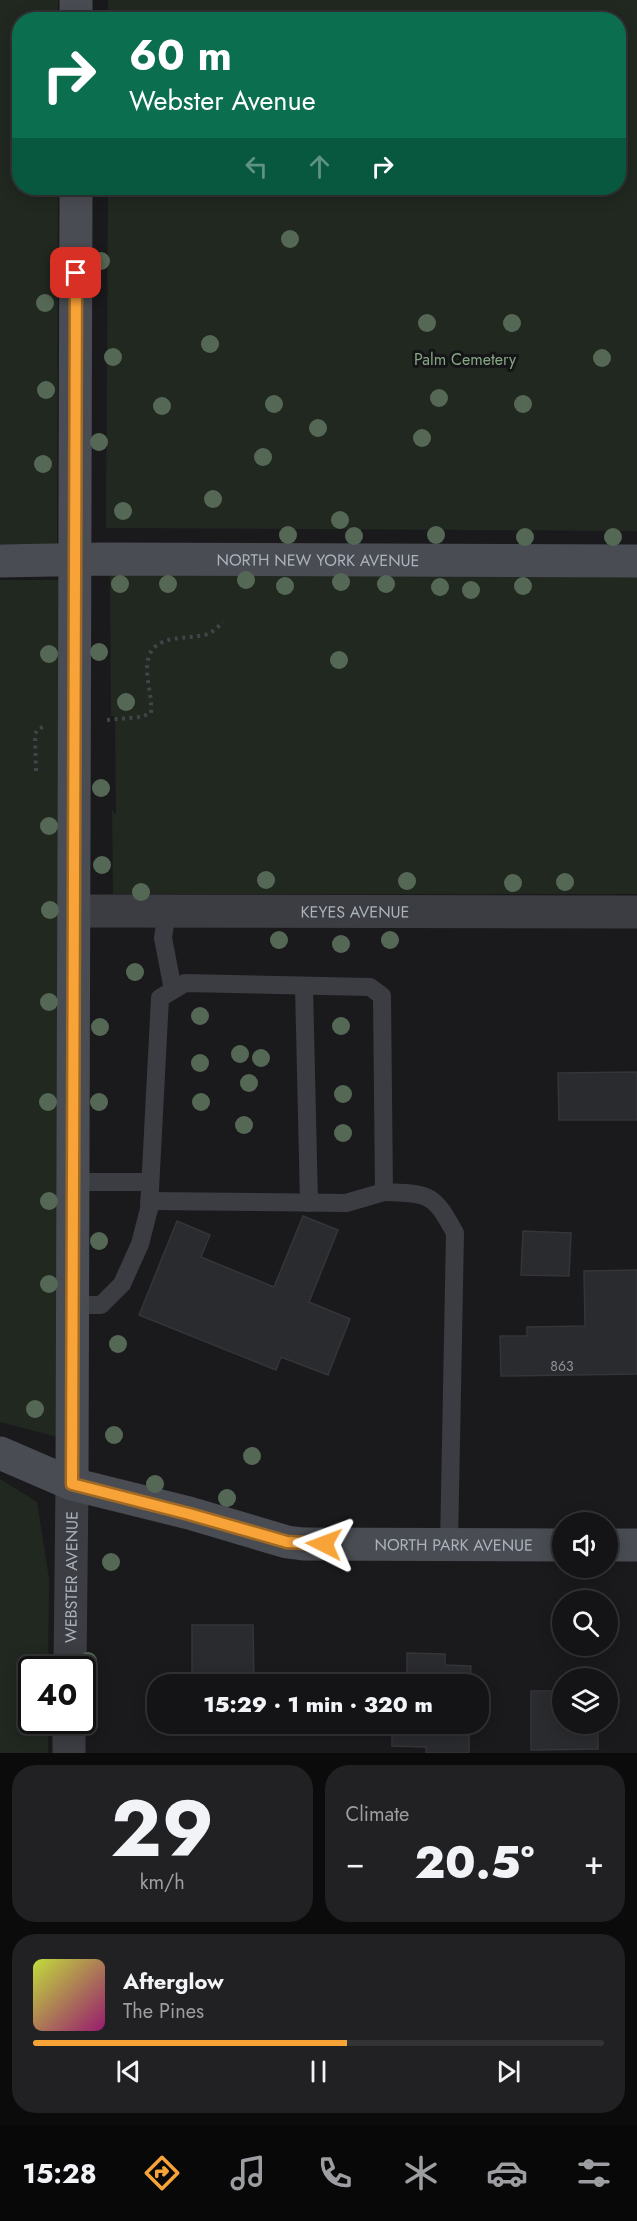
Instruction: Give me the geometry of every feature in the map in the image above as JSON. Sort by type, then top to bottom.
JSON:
[{"type":"street","name":"WEBSTER AVENUE","points":[[70,1656],[76,724],[76,195]]},
{"type":"street","name":"NORTH NEW YORK AVENUE","points":[[0,561],[637,561]]},
{"type":"street","name":"KEYES AVENUE","points":[[75,911],[637,912]]},
{"type":"street","name":"NORTH PARK AVENUE","points":[[0,1453],[72,1484],[287,1542],[449,1546],[552,1545]]},
{"type":"street","points":[[618,1545],[637,1545]]},
{"type":"street","points":[[69,1734],[69,1753]]},
{"type":"lane","points":[[168,911],[163,938],[173,990]]},
{"type":"lane","points":[[73,1305],[100,1305],[122,1284],[140,1244],[149,1205],[160,998],[185,983],[370,987],[382,996],[384,1192]]},
{"type":"lane","points":[[304,986],[309,1203]]},
{"type":"lane","points":[[74,1182],[150,1182]]},
{"type":"lane","points":[[149,1205],[346,1203],[384,1192],[424,1194],[442,1209],[455,1233],[449,1546]]},
{"type":"path","points":[[36,771],[35,734],[38,729],[46,725],[141,717],[151,713],[147,668],[149,655],[154,648],[170,640],[208,634],[223,622]]},
{"type":"green space","points":[[0,0],[58,0],[58,12],[12,12],[12,195],[58,195],[57,544],[0,544]]},
{"type":"green space","name":"Palm Cemetery","points":[[108,0],[637,0],[637,531],[106,528],[108,195],[626,195],[626,12],[108,12]]},
{"type":"green space","points":[[637,568],[637,894],[113,894],[112,810],[116,815],[115,716],[111,716],[110,575]]},
{"type":"green space","points":[[0,580],[58,580],[57,1437],[0,1422]]},
{"type":"green space","points":[[0,1479],[37,1502],[49,1578],[48,1656],[18,1656],[18,1734],[48,1734],[48,1753],[0,1753]]},
{"type":"building","points":[[637,1072],[637,1120],[559,1120],[558,1073]]},
{"type":"building","points":[[303,1216],[338,1230],[309,1302],[350,1319],[328,1375],[281,1357],[276,1370],[139,1315],[177,1221],[210,1235],[201,1257],[274,1287]]},
{"type":"building","points":[[523,1231],[571,1233],[569,1276],[521,1275]]},
{"type":"building","points":[[637,1270],[637,1374],[501,1376],[500,1336],[527,1336],[527,1327],[585,1326],[584,1271]]},
{"type":"building","points":[[192,1625],[253,1625],[254,1674],[192,1674]]},
{"type":"building","points":[[407,1653],[445,1654],[445,1665],[471,1666],[471,1674],[407,1674]]},
{"type":"building","points":[[531,1691],[552,1691],[552,1734],[598,1734],[598,1749],[531,1750]]},
{"type":"building","points":[[392,1734],[469,1734],[469,1753],[426,1753],[426,1747],[392,1746]]},
{"type":"route","points":[[76,273],[72,1484],[287,1542],[324,1544]]}]
